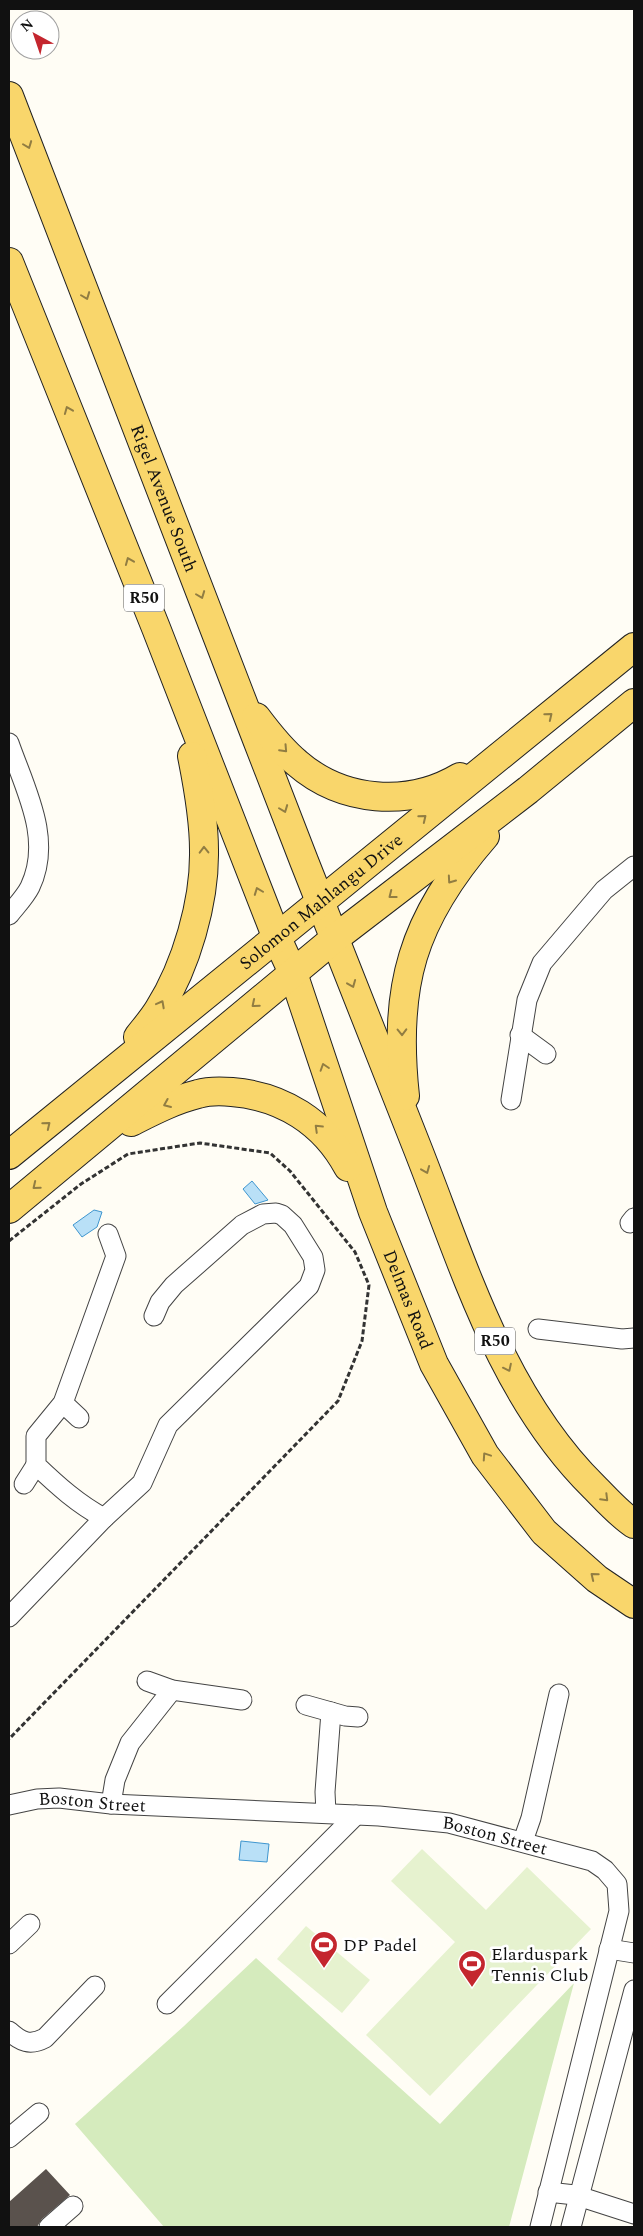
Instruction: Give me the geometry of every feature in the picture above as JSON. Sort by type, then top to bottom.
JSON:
[{"type":"main road","name":"Rigel Avenue South","points":[[9,96],[320,901]]},
{"type":"main road","name":"R50","points":[[9,262],[156,628],[276,936]]},
{"type":"main road","points":[[112,1072],[159,1009],[184,957],[201,898],[204,850],[200,796],[192,757],[156,628]]},
{"type":"main road","name":"Solomon Mahlangu Drive","points":[[9,1155],[276,936],[634,647]]},
{"type":"main road","points":[[241,698],[296,762],[314,776],[340,790],[388,798],[422,793],[454,781],[512,746]]},
{"type":"main road","points":[[9,1209],[334,939],[528,790],[634,702]]},
{"type":"main road","points":[[408,1124],[403,1073],[402,1025],[404,992],[412,957],[425,924],[446,887],[468,856],[528,790]]},
{"type":"main road","name":"R50","points":[[320,901],[408,1124],[473,1296],[511,1374],[537,1418],[574,1468],[622,1516],[634,1524]]},
{"type":"main road","name":"Delmas Road","points":[[276,936],[293,973],[373,1212],[434,1364],[485,1455],[544,1532],[597,1579],[634,1604]]},
{"type":"main road","points":[[87,1144],[166,1104],[200,1093],[251,1094],[280,1102],[300,1113],[325,1134],[342,1156],[373,1212]]},
{"type":"street","points":[[9,743],[32,807],[40,836],[38,862],[29,888],[9,915]]},
{"type":"street","points":[[511,1100],[520,1035],[533,980],[542,963],[604,890],[634,866]]},
{"type":"street","points":[[520,1035],[546,1054]]},
{"type":"street","points":[[9,1617],[104,1518],[142,1483],[168,1425],[309,1286],[315,1270],[313,1257],[288,1220],[276,1213],[263,1214],[242,1225],[174,1285],[160,1302],[154,1316]]},
{"type":"street","points":[[104,1518],[77,1502],[36,1465],[30,1431],[62,1391],[77,1341],[116,1256],[108,1234]]},
{"type":"street","points":[[538,1329],[622,1339],[634,1338]]},
{"type":"street","points":[[62,1391],[79,1418]]},
{"type":"street","points":[[24,1484],[36,1465]]},
{"type":"street","points":[[147,1681],[172,1690],[242,1700]]},
{"type":"street","points":[[111,1804],[116,1780],[130,1743],[172,1690]]},
{"type":"street","points":[[523,1841],[531,1818],[559,1694]]},
{"type":"street","points":[[306,1705],[345,1716],[358,1717]]},
{"type":"street","points":[[326,1813],[325,1792],[331,1712]]},
{"type":"street","name":"Boston Street","points":[[9,1805],[37,1799],[59,1798],[111,1804],[326,1813],[449,1823],[523,1841],[592,1861],[610,1875],[617,1884],[619,1911],[540,2227]]},
{"type":"street","points":[[167,2004],[356,1815]]},
{"type":"street","points":[[9,1944],[30,1924]]},
{"type":"street","points":[[609,1949],[634,1954]]},
{"type":"street","points":[[9,2031],[17,2038],[28,2043],[40,2040],[95,1986]]},
{"type":"street","points":[[571,2227],[634,1990]]},
{"type":"street","points":[[9,2138],[38,2113]]},
{"type":"street","points":[[548,2192],[566,2193],[634,2214]]},
{"type":"street","points":[[49,2227],[73,2206]]},
{"type":"green space","name":"Elarduspark Tennis Club","points":[[422,1849],[486,1910],[527,1867],[591,1929],[430,2096],[366,2035],[455,1942],[391,1881]]},
{"type":"green space","name":"DP Padel","points":[[306,1926],[370,1980],[342,2013],[277,1959]]},
{"type":"green space","points":[[256,1958],[440,2124],[574,1983],[509,2227],[164,2227],[75,2124]]},
{"type":"water","points":[[252,1181],[268,1200],[255,1204],[243,1189]]},
{"type":"water","points":[[94,1210],[102,1212],[97,1227],[82,1237],[73,1225]]},
{"type":"water","points":[[241,1841],[269,1844],[267,1862],[239,1860]]},
{"type":"building","points":[[46,2169],[70,2195],[42,2219],[37,2227],[9,2227],[9,2202]]},
{"type":"place","name":"DP Padel","points":[[324,1969]]},
{"type":"place","name":"Elarduspark Tennis Club","points":[[472,1988]]}]
